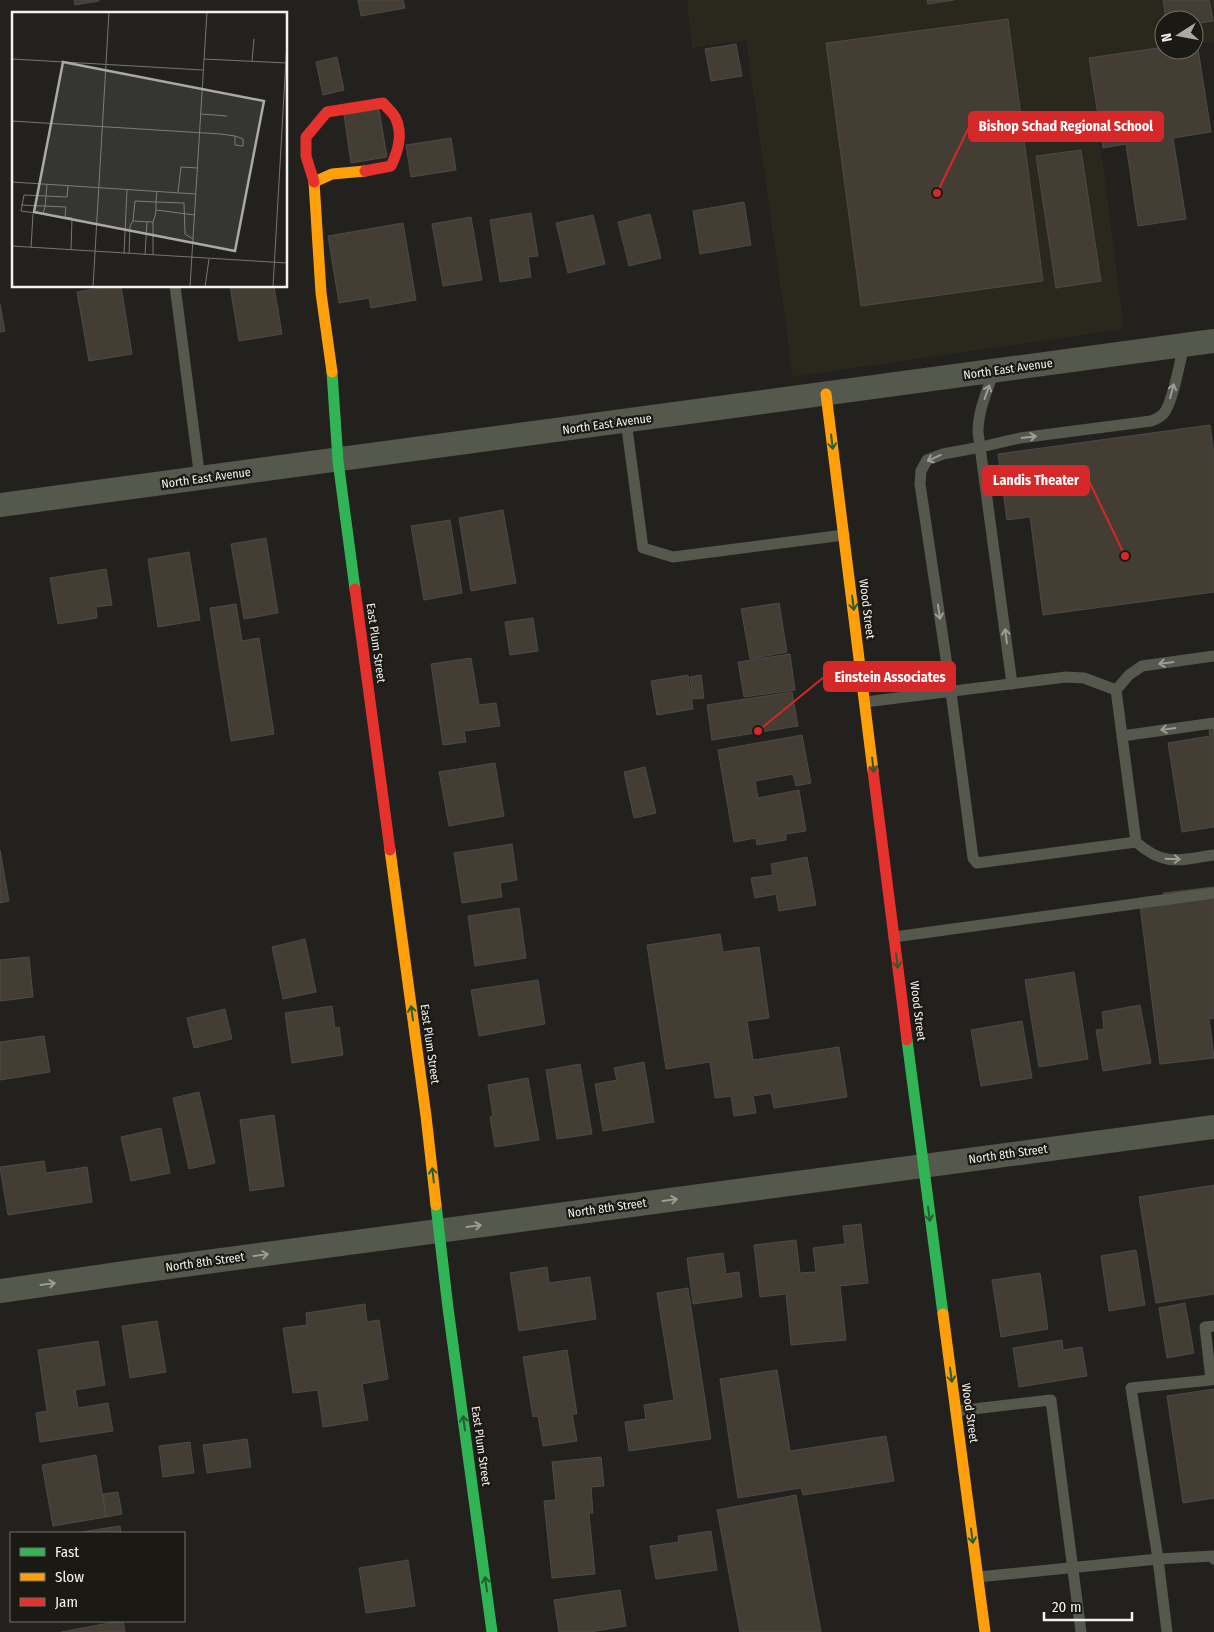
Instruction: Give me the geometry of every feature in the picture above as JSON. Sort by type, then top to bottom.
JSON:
[{"type":"street","name":"East Plum Street","points":[[314,182],[332,174],[373,170],[391,166],[399,150],[399,134],[396,118],[383,103],[327,112],[306,138],[306,156],[314,182],[321,293],[333,378],[338,461],[426,1116],[439,1231],[492,1632]]},
{"type":"street","name":"North East Avenue","points":[[0,505],[338,461],[1214,341]]},
{"type":"street","name":"Wood Street","points":[[826,394],[923,1166],[985,1632]]},
{"type":"street","name":"North 8th Street","points":[[0,1291],[1214,1127]]},
{"type":"lane","points":[[175,288],[200,479]]},
{"type":"lane","points":[[1184,345],[1166,411],[1159,418],[1151,421],[1020,438],[943,454],[927,460],[921,471],[920,484],[951,692],[973,858],[978,862],[1136,842],[1153,855],[1167,860],[1214,854]]},
{"type":"lane","points":[[994,371],[978,421],[1012,684]]},
{"type":"lane","points":[[626,421],[643,548],[673,557],[844,535]]},
{"type":"lane","points":[[1136,842],[1116,690],[1129,675],[1142,666],[1214,656]]},
{"type":"lane","points":[[865,702],[1066,677],[1084,678],[1116,690]]},
{"type":"lane","points":[[1122,736],[1214,723]]},
{"type":"lane","points":[[894,937],[1214,893]]},
{"type":"lane","points":[[1167,1632],[1158,1559],[1131,1388],[1211,1380],[1206,1327],[1214,1326]]},
{"type":"lane","points":[[956,1411],[1051,1400],[1080,1632]]},
{"type":"lane","points":[[978,1577],[1158,1559],[1213,1556],[1214,1559]]},
{"type":"shaded area","points":[[687,0],[1214,0],[1214,42],[1204,43],[1204,10],[1154,10],[1154,49],[1089,58],[1124,329],[793,377],[746,40],[692,48]]},
{"type":"building","points":[[74,0],[99,0],[99,1],[75,5]]},
{"type":"building","points":[[358,0],[403,0],[405,8],[361,16]]},
{"type":"building","points":[[927,0],[954,0],[928,4]]},
{"type":"building","points":[[1163,0],[1209,0],[1213,21],[1204,22],[1204,10],[1164,10]]},
{"type":"building","points":[[1008,19],[1043,281],[861,306],[826,43]]},
{"type":"building","points":[[736,44],[742,76],[711,81],[705,49]]},
{"type":"building","points":[[1154,48],[1154,60],[1200,60],[1211,132],[1173,138],[1186,219],[1138,226],[1126,144],[1103,148],[1089,58]]},
{"type":"building","points":[[337,57],[344,90],[323,95],[316,62]]},
{"type":"building","points":[[379,109],[387,157],[351,163],[344,115]]},
{"type":"building","points":[[451,138],[456,170],[411,177],[406,145]]},
{"type":"building","points":[[1081,150],[1101,281],[1056,288],[1036,156]]},
{"type":"building","points":[[744,202],[751,245],[700,254],[693,211]]},
{"type":"building","points":[[531,213],[538,256],[528,257],[531,277],[500,282],[490,220]]},
{"type":"building","points":[[650,214],[661,258],[629,266],[618,222]]},
{"type":"building","points":[[593,215],[605,264],[568,273],[556,223]]},
{"type":"building","points":[[471,217],[482,280],[443,286],[432,224]]},
{"type":"building","points":[[403,223],[416,300],[371,308],[369,298],[339,303],[328,236]]},
{"type":"building","points":[[102,288],[121,288],[132,354],[89,361],[77,292]]},
{"type":"building","points":[[230,288],[274,288],[282,334],[239,341]]},
{"type":"building","points":[[0,304],[5,331],[0,332]]},
{"type":"building","points":[[1210,425],[1214,454],[1214,592],[1043,615],[1030,517],[1007,520],[998,454]]},
{"type":"building","points":[[503,510],[516,583],[471,591],[459,518]]},
{"type":"building","points":[[450,520],[462,593],[424,600],[411,526]]},
{"type":"building","points":[[266,538],[278,613],[244,619],[231,544]]},
{"type":"building","points":[[189,552],[200,620],[158,627],[148,559]]},
{"type":"building","points":[[106,569],[112,605],[96,607],[97,618],[58,624],[50,578]]},
{"type":"building","points":[[779,603],[787,652],[750,659],[741,609]]},
{"type":"building","points":[[236,604],[242,641],[259,638],[274,734],[231,741],[210,608]]},
{"type":"building","points":[[533,618],[538,651],[510,655],[505,622]]},
{"type":"building","points":[[790,654],[795,690],[744,697],[738,662]]},
{"type":"building","points":[[471,658],[479,705],[496,703],[500,726],[464,731],[466,742],[443,745],[431,664]]},
{"type":"building","points":[[688,675],[693,709],[657,715],[651,681]]},
{"type":"building","points":[[701,675],[704,698],[693,699],[690,677]]},
{"type":"building","points":[[792,692],[798,726],[712,740],[707,705]]},
{"type":"building","points":[[1214,720],[1214,827],[1182,832],[1168,743],[1210,736],[1208,721]]},
{"type":"building","points":[[802,735],[811,783],[796,786],[793,774],[755,781],[758,798],[799,790],[806,831],[786,834],[786,840],[757,845],[756,838],[734,842],[718,750]]},
{"type":"building","points":[[495,763],[504,816],[449,826],[439,772]]},
{"type":"building","points":[[645,767],[656,813],[634,818],[624,772]]},
{"type":"building","points":[[512,844],[517,880],[500,883],[502,897],[462,903],[454,853]]},
{"type":"building","points":[[0,850],[9,901],[0,903]]},
{"type":"building","points":[[807,857],[816,905],[779,911],[776,894],[755,898],[751,878],[773,875],[771,864]]},
{"type":"building","points":[[1214,887],[1214,1018],[1209,1019],[1214,1058],[1160,1064],[1139,898]]},
{"type":"building","points":[[519,908],[526,958],[475,966],[468,916]]},
{"type":"building","points":[[720,934],[723,952],[759,947],[769,1018],[747,1021],[753,1060],[839,1047],[847,1097],[774,1108],[771,1093],[753,1096],[756,1113],[734,1116],[731,1096],[715,1098],[710,1062],[666,1069],[647,945]]},
{"type":"building","points":[[305,939],[316,992],[283,999],[272,947]]},
{"type":"building","points":[[29,957],[33,997],[0,1001],[0,960]]},
{"type":"building","points":[[1074,972],[1088,1059],[1039,1067],[1025,980]]},
{"type":"building","points":[[538,980],[545,1024],[479,1036],[471,990]]},
{"type":"building","points":[[1140,1005],[1151,1063],[1103,1071],[1096,1030],[1104,1029],[1102,1012]]},
{"type":"building","points":[[332,1006],[335,1028],[339,1027],[343,1055],[292,1063],[285,1013]]},
{"type":"building","points":[[225,1009],[232,1039],[194,1048],[187,1018]]},
{"type":"building","points":[[1022,1021],[1032,1078],[981,1086],[971,1030]]},
{"type":"building","points":[[44,1036],[50,1072],[0,1080],[0,1042]]},
{"type":"building","points":[[644,1062],[654,1122],[603,1131],[595,1084],[617,1080],[614,1068]]},
{"type":"building","points":[[580,1064],[592,1134],[557,1139],[546,1070]]},
{"type":"building","points":[[528,1078],[539,1140],[495,1147],[490,1117],[493,1116],[488,1085]]},
{"type":"building","points":[[199,1092],[215,1163],[189,1169],[173,1098]]},
{"type":"building","points":[[274,1115],[284,1186],[250,1191],[240,1120]]},
{"type":"building","points":[[161,1128],[170,1173],[131,1181],[121,1137]]},
{"type":"building","points":[[44,1161],[46,1173],[87,1167],[92,1202],[8,1215],[0,1167]]},
{"type":"building","points":[[1214,1185],[1214,1294],[1156,1303],[1139,1197]]},
{"type":"building","points":[[861,1224],[868,1283],[840,1286],[846,1340],[791,1345],[786,1294],[760,1297],[754,1245],[796,1240],[800,1273],[816,1272],[813,1248],[845,1244],[843,1226]]},
{"type":"building","points":[[1136,1250],[1145,1305],[1109,1311],[1101,1256]]},
{"type":"building","points":[[723,1253],[726,1274],[739,1272],[742,1297],[693,1304],[687,1258]]},
{"type":"building","points":[[547,1267],[549,1283],[590,1277],[596,1319],[519,1331],[510,1273]]},
{"type":"building","points":[[1040,1273],[1048,1329],[1001,1337],[992,1280]]},
{"type":"building","points":[[688,1288],[711,1439],[629,1451],[625,1422],[646,1419],[644,1405],[674,1400],[657,1293]]},
{"type":"building","points":[[1185,1303],[1194,1353],[1167,1358],[1159,1308]]},
{"type":"building","points":[[365,1304],[367,1322],[379,1320],[388,1379],[362,1384],[368,1420],[323,1427],[318,1390],[293,1393],[283,1328],[307,1325],[306,1313]]},
{"type":"building","points":[[157,1321],[166,1372],[130,1378],[122,1326]]},
{"type":"building","points":[[1062,1340],[1063,1350],[1082,1347],[1087,1376],[1019,1387],[1013,1348]]},
{"type":"building","points":[[98,1341],[105,1385],[75,1390],[78,1408],[108,1403],[113,1431],[40,1442],[36,1413],[47,1411],[38,1350]]},
{"type":"building","points":[[567,1350],[577,1414],[572,1414],[577,1441],[543,1446],[538,1416],[533,1417],[523,1357]]},
{"type":"building","points":[[777,1370],[790,1451],[886,1436],[894,1481],[803,1495],[801,1488],[738,1498],[720,1379]]},
{"type":"building","points":[[1214,1389],[1214,1498],[1183,1503],[1167,1396]]},
{"type":"building","points":[[247,1439],[251,1467],[207,1473],[203,1445]]},
{"type":"building","points":[[190,1442],[194,1473],[163,1477],[159,1446]]},
{"type":"building","points":[[96,1455],[106,1517],[53,1526],[42,1465]]},
{"type":"building","points":[[601,1457],[604,1486],[591,1487],[593,1513],[589,1513],[595,1574],[552,1578],[544,1501],[556,1500],[552,1462]]},
{"type":"building","points":[[118,1492],[122,1514],[106,1517],[103,1494]]},
{"type":"building","points":[[796,1495],[821,1632],[740,1632],[717,1510]]},
{"type":"building","points":[[120,1526],[121,1532],[81,1532]]},
{"type":"building","points":[[711,1531],[717,1570],[656,1579],[650,1546],[679,1542],[678,1536]]},
{"type":"building","points":[[408,1560],[415,1606],[366,1613],[359,1568]]},
{"type":"building","points":[[620,1590],[626,1626],[590,1632],[559,1632],[554,1600]]},
{"type":"building","points":[[123,1622],[125,1632],[61,1632]]},
{"type":"traffic: fast","points":[[332,372],[338,461],[355,589]]},
{"type":"traffic: fast","points":[[907,1040],[943,1314]]},
{"type":"traffic: fast","points":[[436,1205],[492,1632]]},
{"type":"traffic: slow","points":[[332,372],[321,293],[314,182],[332,174],[365,171]]},
{"type":"traffic: slow","points":[[826,394],[873,771]]},
{"type":"traffic: slow","points":[[390,850],[426,1116],[436,1205]]},
{"type":"traffic: slow","points":[[943,1314],[985,1632]]},
{"type":"traffic: jam","points":[[314,182],[306,156],[306,137],[327,112],[383,103],[394,115],[398,125],[398,149],[391,166],[365,171]]},
{"type":"traffic: jam","points":[[355,589],[390,850]]},
{"type":"traffic: jam","points":[[873,771],[907,1040]]},
{"type":"place","name":"Bishop Schad Regional School","points":[[937,193]]},
{"type":"place","name":"Landis Theater","points":[[1125,556]]},
{"type":"place","name":"Einstein Associates","points":[[758,731]]}]
